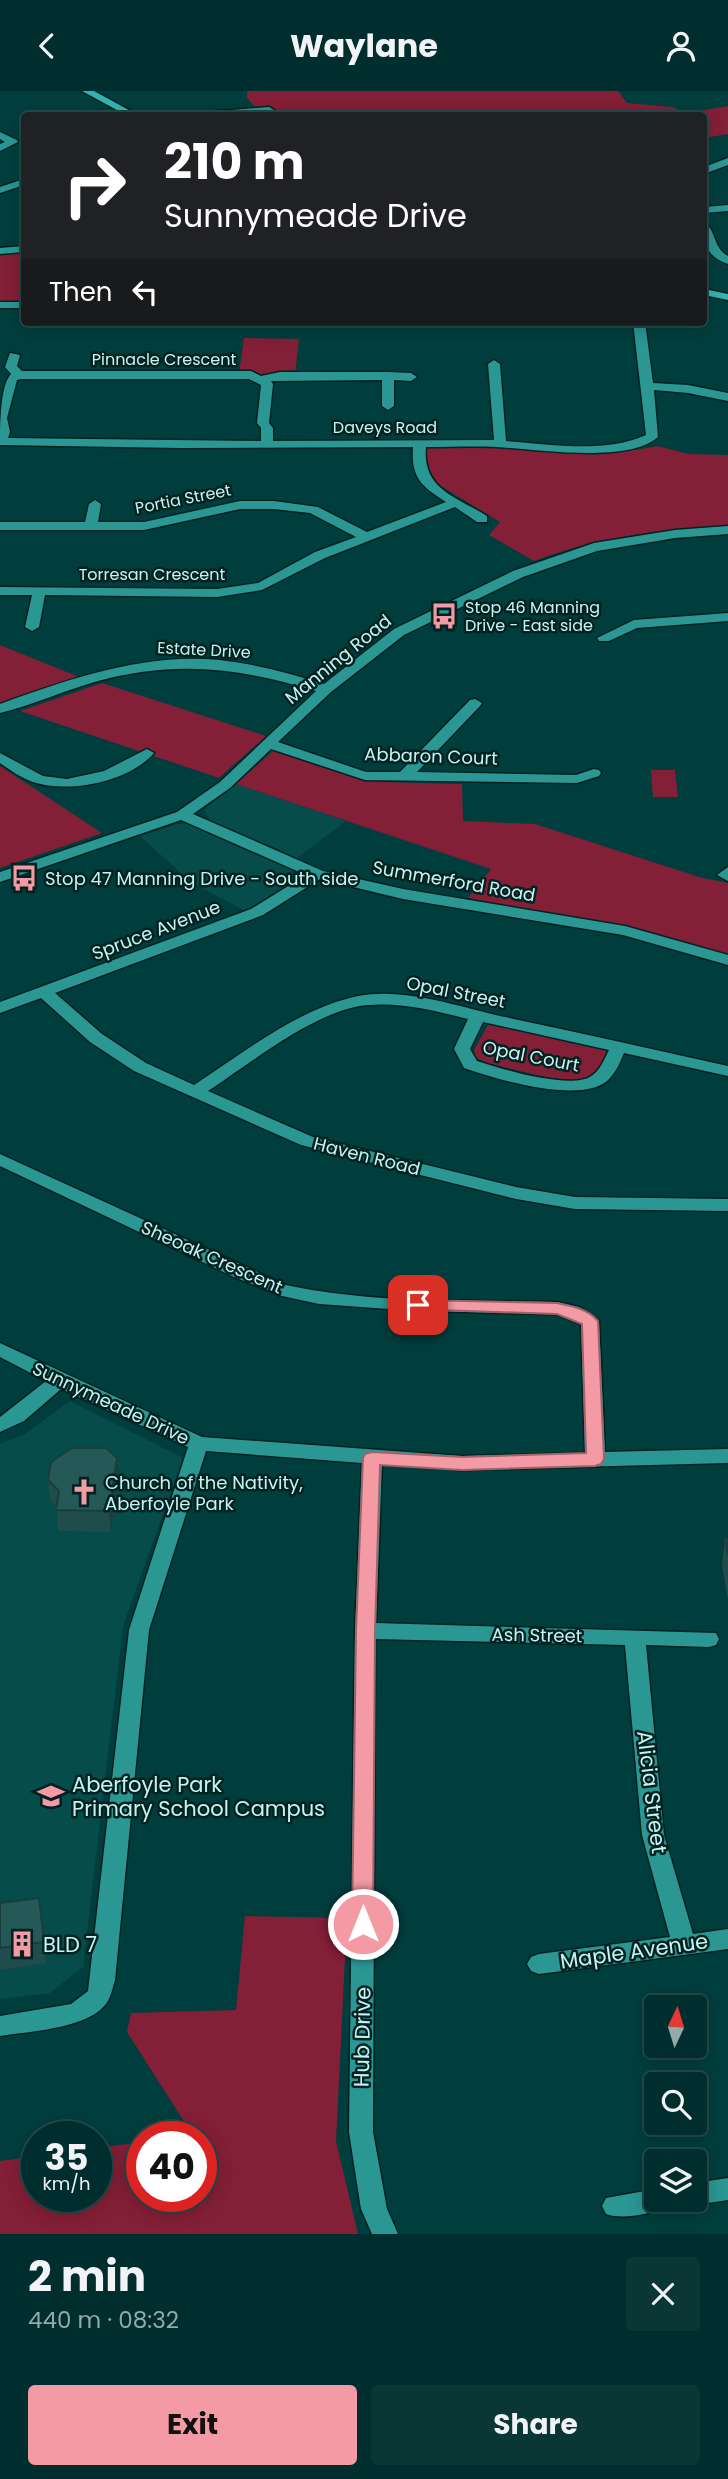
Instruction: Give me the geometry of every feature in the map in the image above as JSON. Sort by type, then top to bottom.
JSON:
[{"type":"main road","points":[[87,91],[128,112]]},
{"type":"main road","points":[[707,293],[728,297]]},
{"type":"street","points":[[244,112],[269,110]]},
{"type":"street","points":[[0,135],[13,142],[0,148]]},
{"type":"street","points":[[707,170],[728,161]]},
{"type":"street","points":[[0,190],[21,183]]},
{"type":"street","points":[[707,210],[728,208]]},
{"type":"street","points":[[707,234],[714,253],[728,261]]},
{"type":"street","points":[[0,251],[21,249]]},
{"type":"street","points":[[0,305],[21,305]]},
{"type":"street","name":"Daveys Road","points":[[0,441],[253,445],[500,443],[578,448],[637,445],[652,437],[640,326]]},
{"type":"street","points":[[0,441],[4,432],[0,418],[12,378],[19,375],[11,367],[14,355]]},
{"type":"street","points":[[494,364],[500,443]]},
{"type":"street","name":"Pinnacle Crescent","points":[[19,375],[251,375],[263,379],[280,376],[411,377]]},
{"type":"street","points":[[388,376],[388,406]]},
{"type":"street","points":[[253,445],[256,429],[263,423],[267,384],[263,379]]},
{"type":"street","points":[[648,386],[688,389],[728,397]]},
{"type":"street","points":[[263,423],[267,428],[267,444]]},
{"type":"street","points":[[420,443],[418,466],[428,485],[482,519]]},
{"type":"street","name":"Torresan Crescent","points":[[0,591],[240,590],[276,579],[320,555],[454,503]]},
{"type":"street","points":[[91,526],[96,504]]},
{"type":"street","name":"Portia Street","points":[[0,526],[145,526],[240,505],[274,505],[313,510],[365,536]]},
{"type":"street","name":"Manning Road","points":[[0,877],[182,815],[225,785],[326,689],[399,632],[518,573],[594,547],[675,534],[728,530]]},
{"type":"street","points":[[32,627],[39,592]]},
{"type":"street","points":[[604,638],[634,624],[728,617]]},
{"type":"street","name":"Estate Drive","points":[[0,709],[83,679],[149,664],[256,669],[326,689]]},
{"type":"street","points":[[403,778],[475,703]]},
{"type":"street","name":"Abbaron Court","points":[[269,744],[365,776],[577,779],[594,773]]},
{"type":"street","points":[[0,757],[40,780],[62,782],[109,775],[147,753]]},
{"type":"street","name":"Summerford Road","points":[[182,815],[318,874],[403,894],[625,931],[728,960]]},
{"type":"street","name":"Spruce Avenue","points":[[0,1008],[257,912],[318,874]]},
{"type":"street","name":"Haven Road","points":[[45,993],[96,1038],[140,1067],[307,1141],[516,1193],[575,1203],[728,1205]]},
{"type":"street","name":"Opal Street","points":[[195,1092],[302,1025],[342,1005],[381,999],[401,1000],[728,1071]]},
{"type":"street","name":"Opal Court","points":[[478,1016],[462,1049],[470,1063],[481,1068],[561,1085],[589,1085],[603,1076],[619,1047]]},
{"type":"street","name":"Sheoak Crescent","points":[[0,1159],[240,1273],[282,1290],[319,1298],[418,1305],[557,1308],[572,1311],[590,1321],[595,1459]]},
{"type":"street","name":"Sunnymeade Drive","points":[[0,1349],[59,1380],[199,1444],[462,1464],[728,1456]]},
{"type":"street","points":[[0,1425],[17,1416],[59,1380]]},
{"type":"street","points":[[0,2027],[77,2013],[98,1997],[103,1980],[139,1630],[199,1444]]},
{"type":"street","name":"Hub Drive","points":[[372,1458],[365,1631],[361,2132],[373,2209],[386,2234]]},
{"type":"street","name":"Ash Street","points":[[365,1631],[709,1639]]},
{"type":"street","name":"Alicia Street","points":[[635,1637],[653,1835],[684,1944]]},
{"type":"street","name":"Maple Avenue","points":[[539,1964],[728,1939]]},
{"type":"street","points":[[707,2192],[728,2189]]},
{"type":"street","points":[[615,2206],[644,2202]]},
{"type":"shaded area","points":[[247,91],[618,91],[627,103],[672,107],[685,112],[259,112],[247,98]]},
{"type":"shaded area","points":[[728,106],[728,134],[707,138],[707,112],[694,112]]},
{"type":"shaded area","points":[[21,249],[21,305],[0,305],[0,251]]},
{"type":"shaded area","points":[[244,338],[299,339],[295,375],[239,374]]},
{"type":"shaded area","points":[[657,446],[689,454],[728,455],[728,526],[606,540],[534,561],[489,535],[500,522],[431,480],[426,447],[512,447],[603,452]]},
{"type":"shaded area","points":[[0,645],[79,677],[0,704]]},
{"type":"shaded area","points":[[102,683],[266,736],[219,778],[20,711]]},
{"type":"shaded area","points":[[273,751],[361,779],[462,784],[463,821],[535,824],[699,877],[728,883],[728,955],[631,929],[468,898],[491,869],[236,784]]},
{"type":"shaded area","points":[[0,766],[102,833],[0,868]]},
{"type":"shaded area","points":[[651,770],[675,770],[678,797],[653,797]]},
{"type":"shaded area","points":[[236,784],[346,821],[297,858],[210,820],[204,810]]},
{"type":"shaded area","points":[[178,824],[191,824],[292,869],[295,880],[245,911],[192,883],[140,836]]},
{"type":"shaded area","points":[[489,1023],[608,1049],[590,1077],[570,1080],[540,1076],[487,1063],[475,1057],[474,1050]]},
{"type":"shaded area","name":"Aberfoyle Park Primary School Campus","points":[[70,1401],[183,1458],[123,1626],[83,1967],[50,1993],[0,1999],[0,1444],[25,1434]]},
{"type":"shaded area","points":[[245,1916],[347,1918],[336,2141],[358,2234],[0,2234],[0,2161],[21,2158],[21,2212],[112,2212],[112,2146],[126,2144],[126,2212],[217,2212],[217,2121],[184,2121],[127,2032],[131,2013],[236,2010]]},
{"type":"building","name":"Church of the Nativity, Aberfoyle Park","points":[[72,1448],[106,1448],[117,1458],[109,1511],[56,1510],[59,1491],[48,1480],[51,1462]]},
{"type":"building","points":[[39,1898],[44,1942],[0,1948],[0,1903]]},
{"type":"place","name":"Stop 46 Manning Drive - East side","points":[[444,616]]},
{"type":"place","name":"Stop 47 Manning Drive - South side","points":[[24,878]]},
{"type":"place","name":"Church of the Nativity, Aberfoyle Park","points":[[84,1492]]},
{"type":"place","name":"Aberfoyle Park Primary School Campus","points":[[51,1796]]},
{"type":"place","name":"BLD 7","points":[[22,1944]]},
{"type":"route","points":[[363,1924],[365,1631],[372,1458],[462,1464],[595,1459],[590,1321],[572,1311],[557,1308],[418,1305]]}]
